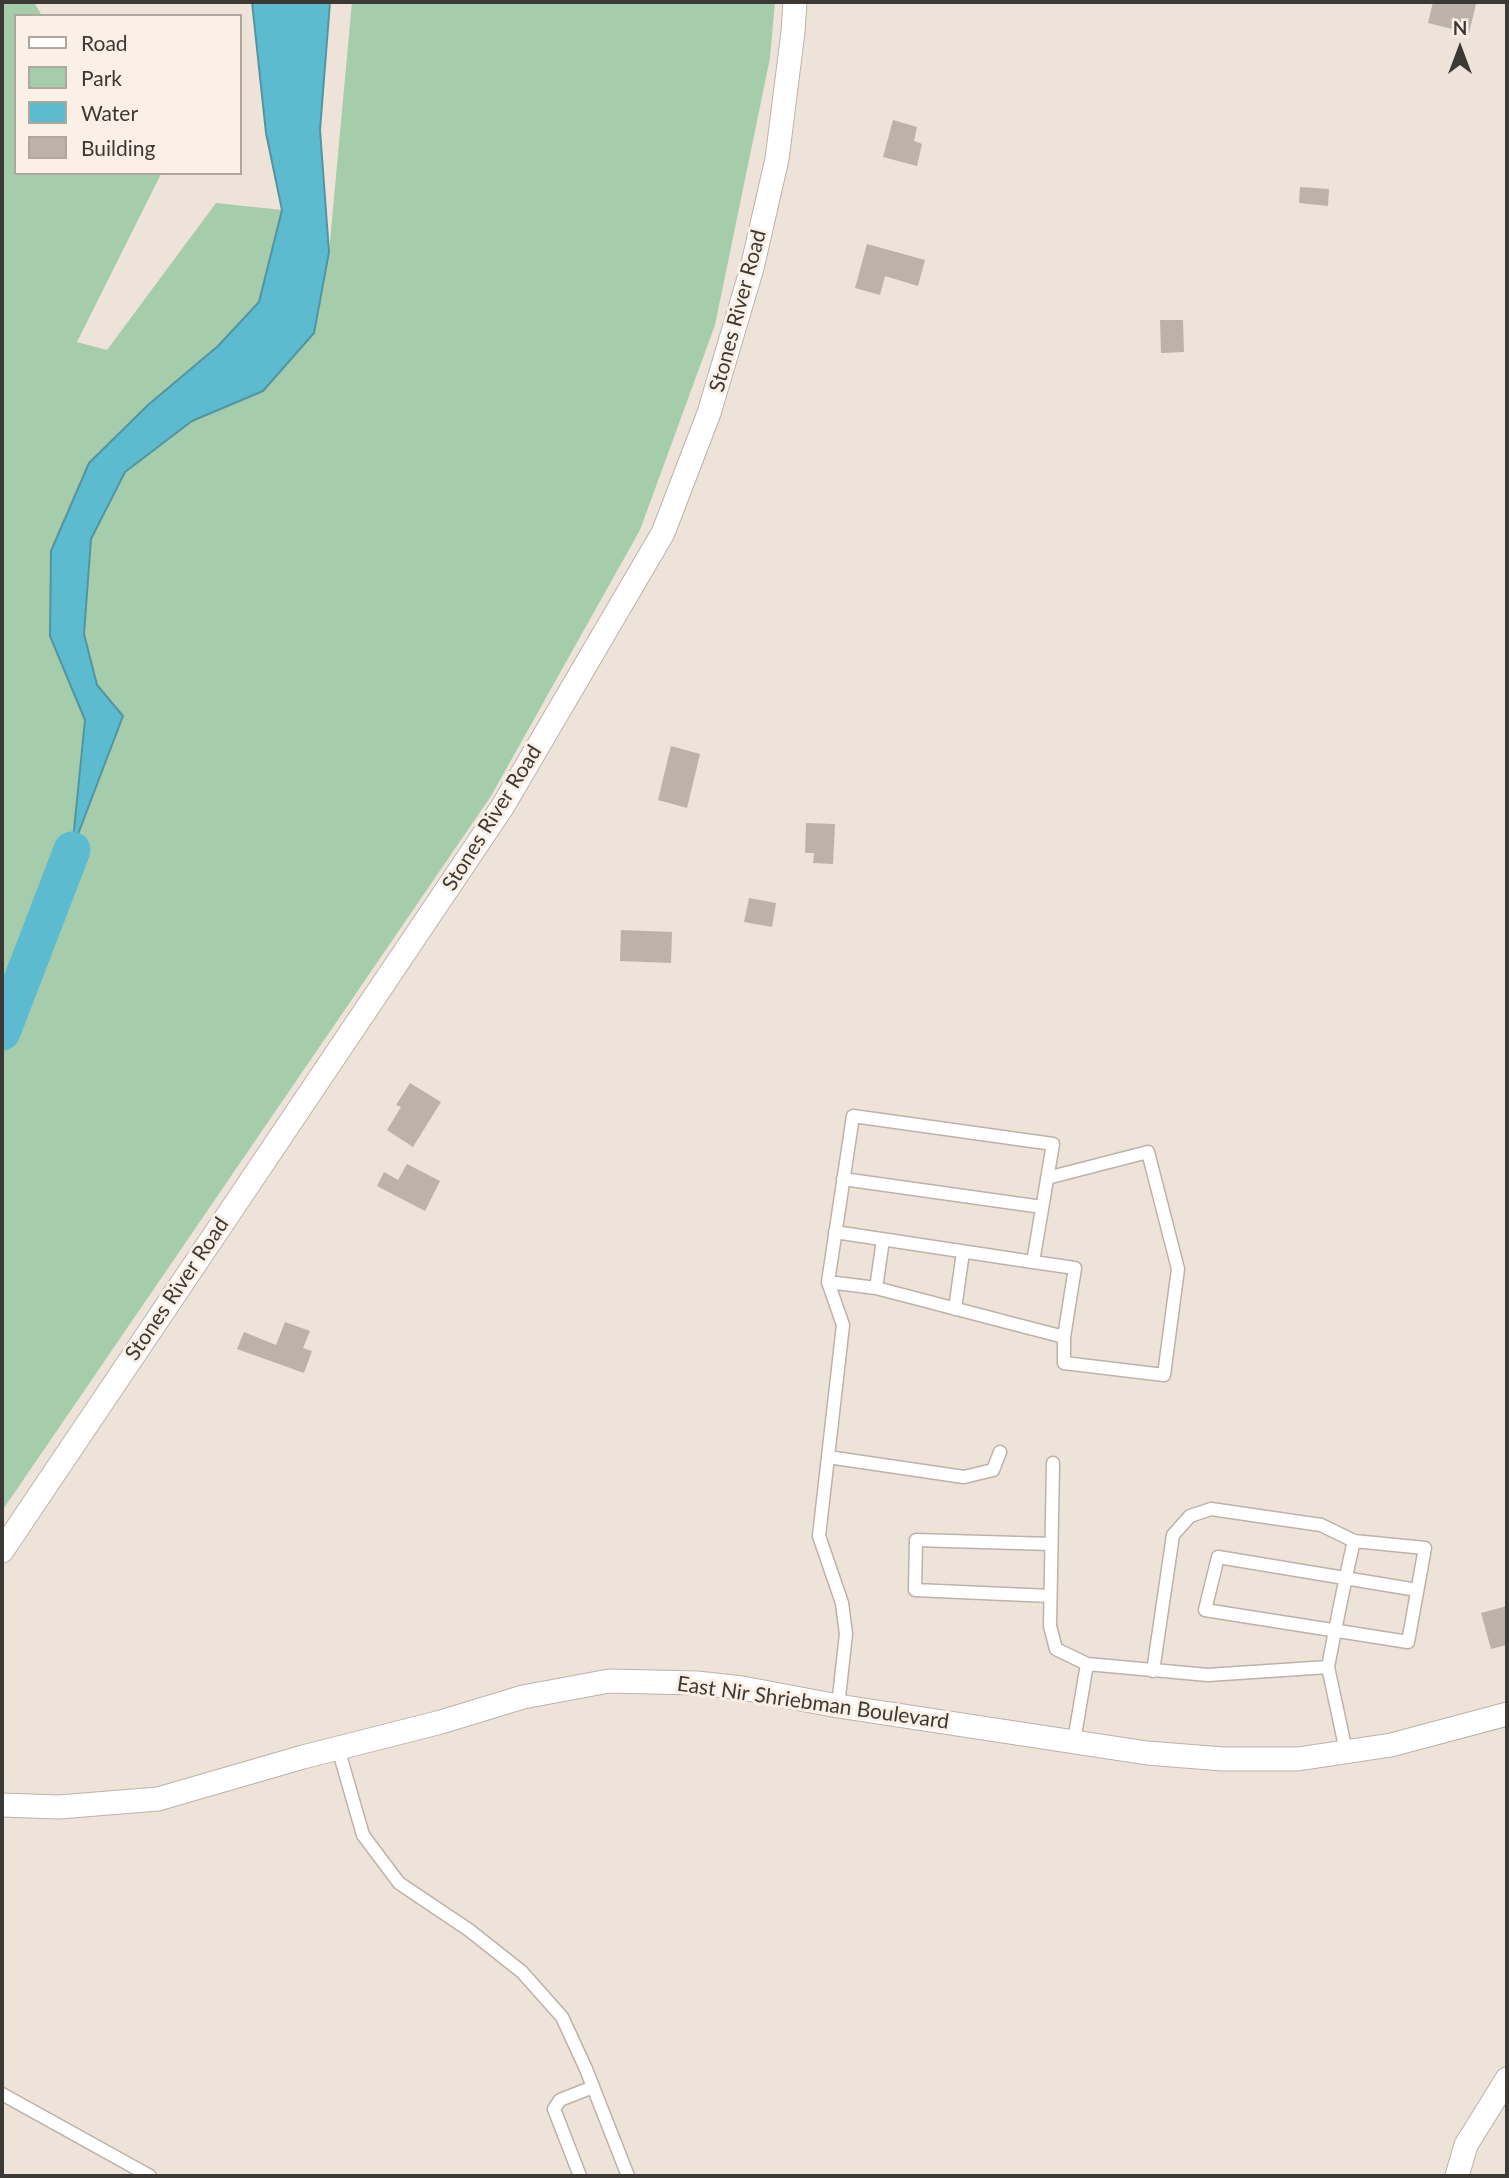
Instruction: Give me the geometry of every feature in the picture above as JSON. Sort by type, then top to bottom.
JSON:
[{"type":"street","name":"Stones River Road","points":[[2,1551],[503,806],[663,533],[709,413],[752,268],[777,159],[795,2]]},
{"type":"street","name":"East Nir Shriebman Boulevard","points":[[2,1805],[59,1807],[158,1799],[523,1697],[609,1681],[697,1683],[742,1688],[838,1706],[1147,1753],[1223,1759],[1298,1759],[1402,1742],[1507,1714]]},
{"type":"street","points":[[1457,2176],[1466,2145],[1507,2078]]},
{"type":"lane","points":[[838,1706],[846,1634],[842,1603],[819,1536],[843,1325],[828,1282],[853,1116],[1053,1143],[1033,1262]]},
{"type":"lane","points":[[835,1232],[1075,1269],[1064,1337],[1064,1363],[1164,1375],[1178,1269],[1149,1153],[1047,1178]]},
{"type":"lane","points":[[843,1179],[1042,1207]]},
{"type":"lane","points":[[876,1288],[883,1240]]},
{"type":"lane","points":[[956,1309],[963,1252]]},
{"type":"lane","points":[[828,1282],[876,1288],[1064,1337]]},
{"type":"lane","points":[[828,1457],[964,1477],[993,1470],[1000,1452]]},
{"type":"lane","points":[[1053,1463],[1050,1626],[1056,1649],[1087,1664],[1208,1675],[1328,1667]]},
{"type":"lane","points":[[1153,1671],[1173,1535],[1190,1516],[1211,1509],[1321,1525],[1354,1541],[1425,1548],[1408,1642],[1205,1610],[1217,1557],[1417,1590]]},
{"type":"lane","points":[[1050,1596],[915,1590],[916,1540],[1051,1544]]},
{"type":"lane","points":[[1346,1751],[1328,1667],[1354,1541]]},
{"type":"lane","points":[[1074,1741],[1087,1664]]},
{"type":"lane","points":[[338,1748],[363,1835],[399,1883],[469,1930],[522,1972],[562,2017],[628,2176]]},
{"type":"lane","points":[[580,2176],[554,2109],[560,2100],[593,2087]]},
{"type":"lane","points":[[2,2094],[150,2176]]},
{"type":"green space","points":[[2,2],[34,2],[41,14],[14,14],[14,175],[160,175],[77,342],[107,350],[216,203],[282,210],[259,302],[218,346],[148,405],[89,463],[50,636],[85,720],[73,846],[123,716],[97,685],[84,634],[91,539],[125,472],[192,421],[264,391],[314,333],[329,252],[352,2],[775,2],[770,58],[715,325],[640,530],[491,796],[2,1511]]},
{"type":"water","points":[[252,2],[330,2],[320,130],[329,252],[314,333],[263,391],[192,421],[125,472],[91,539],[84,634],[97,685],[123,716],[72,850],[85,720],[50,636],[51,551],[89,463],[148,405],[218,346],[259,302],[282,210],[266,133]]},
{"type":"building","points":[[1433,2],[1476,4],[1469,33],[1428,23]]},
{"type":"building","points":[[893,120],[917,127],[914,141],[922,144],[917,166],[883,157]]},
{"type":"building","points":[[1300,187],[1329,189],[1328,206],[1299,203]]},
{"type":"building","points":[[867,244],[925,260],[918,286],[885,276],[880,295],[855,288]]},
{"type":"building","points":[[1160,320],[1183,320],[1184,352],[1161,353]]},
{"type":"building","points":[[671,746],[700,754],[687,808],[658,800]]},
{"type":"building","points":[[806,823],[835,824],[833,864],[813,863],[814,853],[805,853]]},
{"type":"building","points":[[749,898],[776,903],[772,927],[744,922]]},
{"type":"building","points":[[621,930],[672,932],[671,963],[620,961]]},
{"type":"building","points":[[410,1083],[441,1102],[413,1147],[387,1130],[401,1107],[396,1105]]},
{"type":"building","points":[[407,1164],[440,1181],[425,1211],[377,1186],[384,1172],[398,1180]]},
{"type":"building","points":[[285,1322],[310,1331],[303,1348],[312,1351],[304,1373],[237,1349],[244,1332],[276,1345]]},
{"type":"building","points":[[1507,1606],[1507,1645],[1491,1649],[1481,1613]]},
{"type":"waterway","points":[[2,1032],[72,850]]}]
